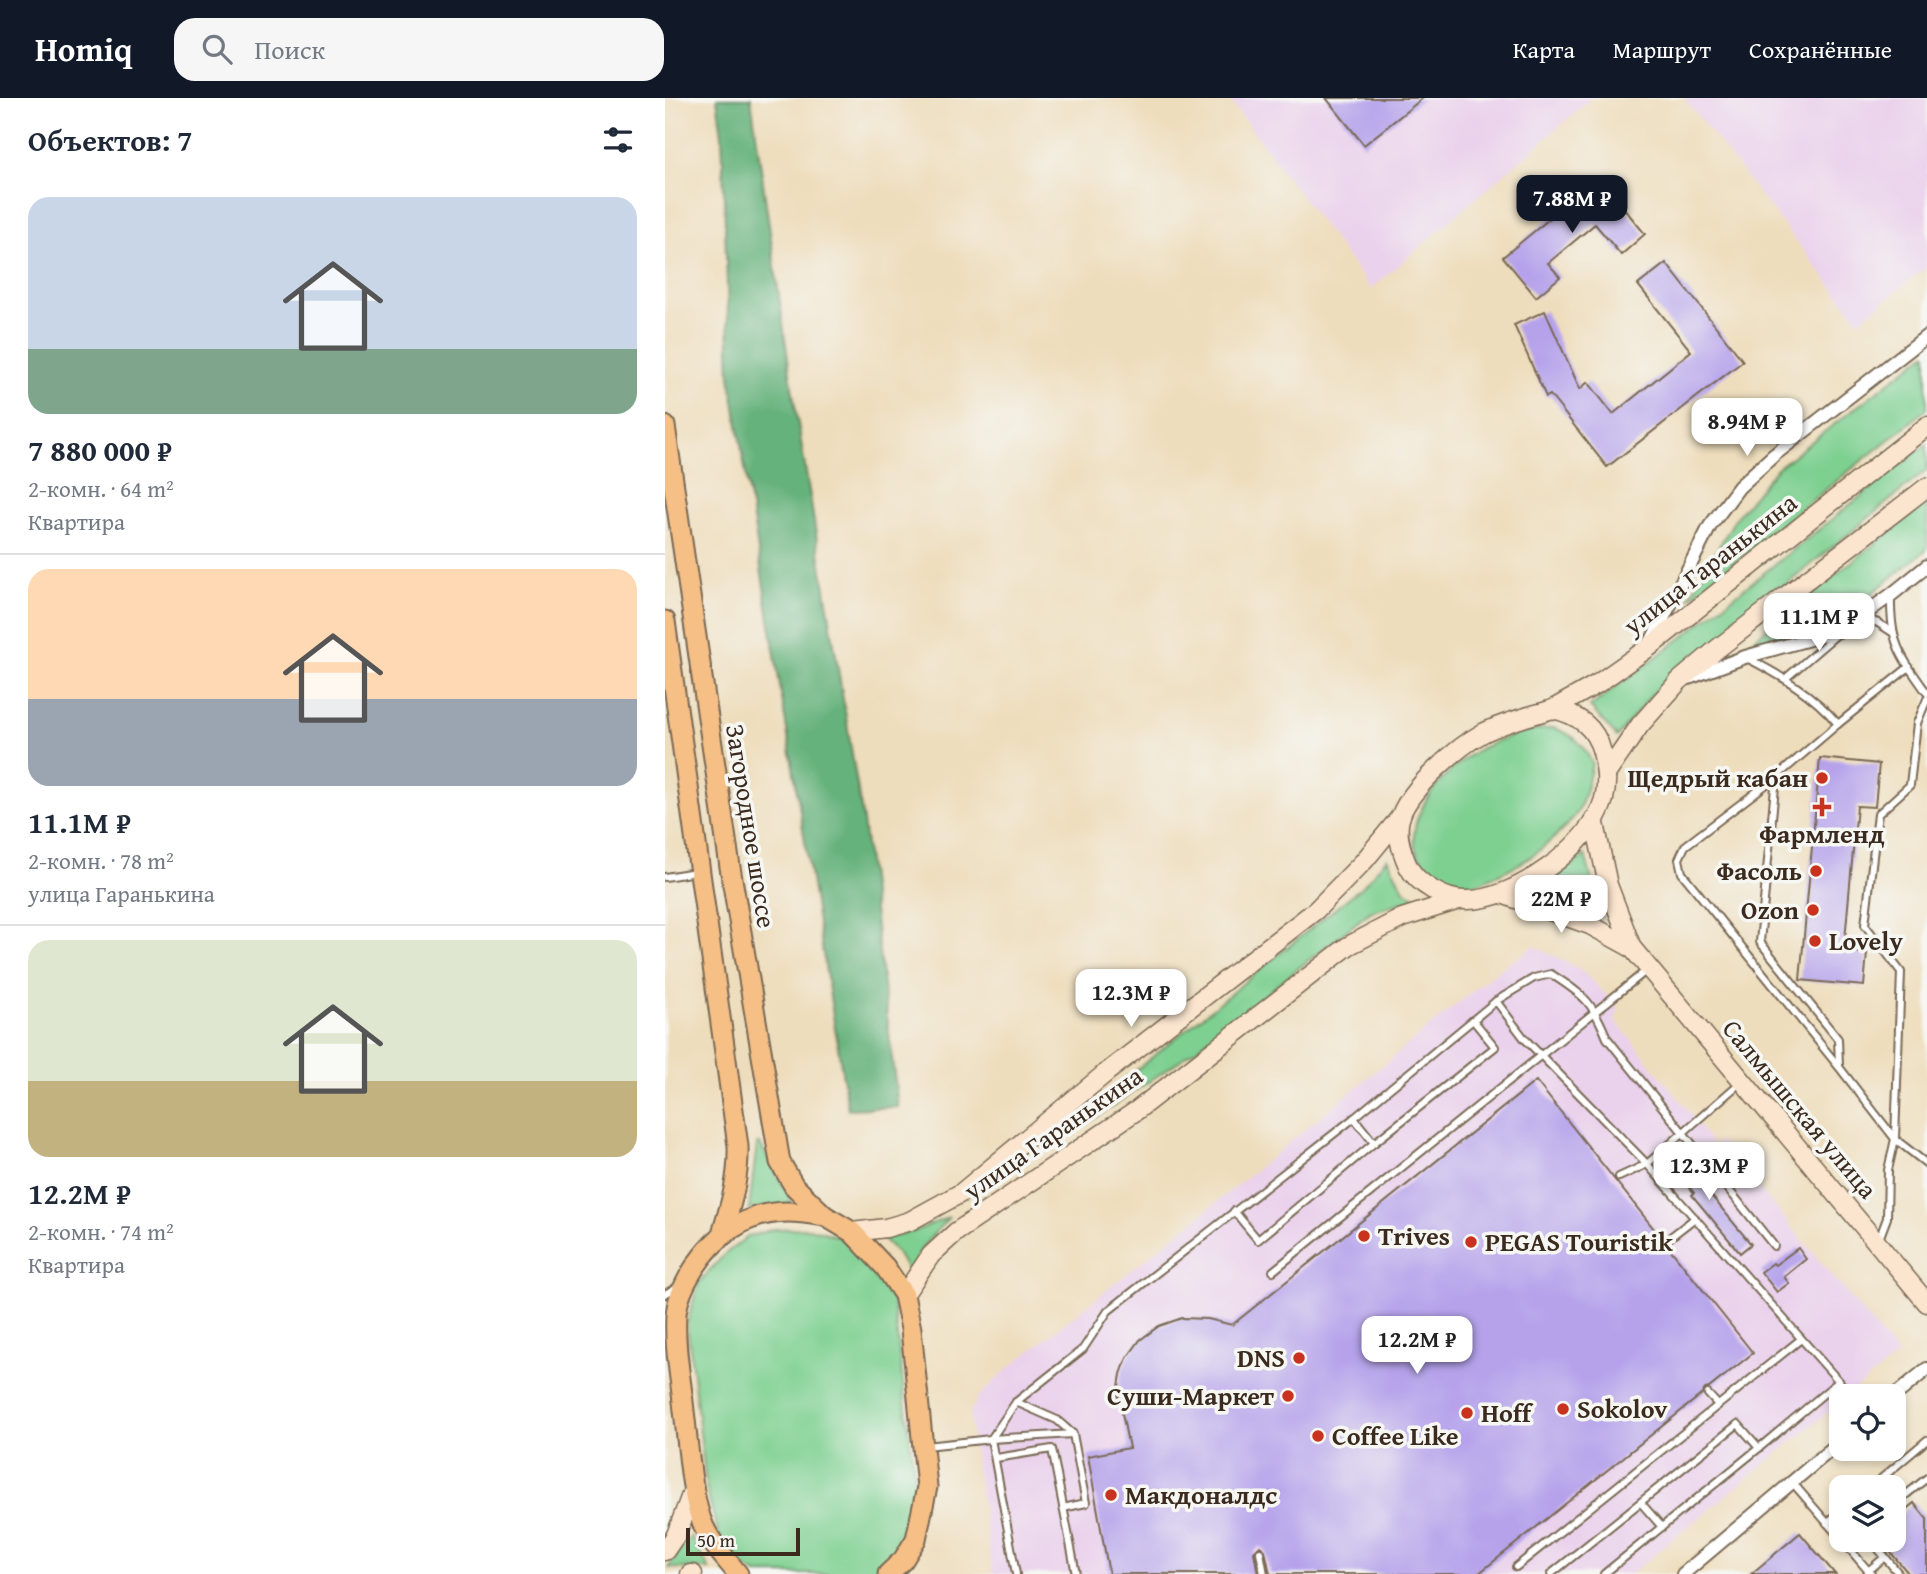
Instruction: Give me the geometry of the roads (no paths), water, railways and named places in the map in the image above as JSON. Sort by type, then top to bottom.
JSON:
[{"type":"highway","name":"Загородное шоссе","points":[[665,426],[730,867],[780,1162],[794,1186],[825,1216],[852,1232],[885,1267],[904,1294],[911,1329],[927,1487],[916,1539],[904,1560],[888,1574]]},
{"type":"highway","name":"Загородное шоссе","points":[[665,621],[738,1146],[739,1171],[722,1234]]},
{"type":"highway","name":"Загородное шоссе","points":[[738,1574],[703,1526],[694,1488],[675,1360],[676,1313],[685,1283],[704,1251],[722,1234],[753,1218],[787,1212],[825,1216]]},
{"type":"main road","name":"улица Гаранькина","points":[[1553,709],[1597,684],[1648,648],[1927,426]]},
{"type":"main road","points":[[1607,773],[1640,724],[1679,681],[1927,488]]},
{"type":"main road","points":[[1553,709],[1573,714],[1591,729],[1600,744],[1607,773],[1604,799],[1594,819],[1572,848],[1539,874],[1502,894],[1479,901],[1459,900],[1430,888],[1410,870],[1398,843],[1401,816],[1419,787],[1449,757],[1483,733],[1553,709]]},
{"type":"main road","name":"улица Гаранькина","points":[[852,1232],[886,1228],[910,1221],[961,1193],[1107,1072],[1316,910],[1364,861],[1401,816]]},
{"type":"main road","name":"Салмышская улица","points":[[1594,819],[1608,885],[1632,948],[1927,1303]]},
{"type":"main road","name":"Салмышская улица","points":[[1502,894],[1590,925],[1632,948]]},
{"type":"main road","name":"улица Гаранькина","points":[[904,1294],[931,1255],[956,1232],[1136,1111],[1348,946],[1402,918],[1459,900]]},
{"type":"main road","points":[[665,1551],[676,1535],[694,1488]]},
{"type":"street","points":[[1648,648],[1710,526],[1739,487],[1774,455],[1927,336]]},
{"type":"street","points":[[1679,681],[1745,657],[1842,630],[1863,617],[1927,566]]},
{"type":"street","points":[[1906,1386],[1927,1369]]},
{"type":"street","points":[[1683,1574],[1829,1451]]},
{"type":"lane","points":[[1891,595],[1892,632],[1909,667],[1927,693]]},
{"type":"lane","points":[[1863,617],[1892,632]]},
{"type":"lane","points":[[1786,678],[1842,630]]},
{"type":"lane","points":[[1745,657],[1786,678],[1838,723]]},
{"type":"lane","points":[[1909,667],[1776,777],[1685,846],[1679,859],[1682,873],[1895,1139],[1927,1164]]},
{"type":"lane","points":[[1878,1244],[1887,1218],[1888,1170],[1895,1139],[1901,972],[1865,925],[1878,814],[1910,785],[1917,723],[1927,699]]},
{"type":"lane","points":[[1776,777],[1760,942],[1838,1039],[1839,1067]]},
{"type":"lane","points":[[665,877],[701,872]]},
{"type":"lane","points":[[1273,1271],[1649,969]]},
{"type":"lane","points":[[1016,1574],[991,1438],[1016,1402],[1083,1349],[1108,1311],[1354,1118],[1496,1001],[1534,978],[1551,974],[1583,994],[1596,1011],[1607,1038],[1774,1246]]},
{"type":"lane","points":[[1496,1001],[1524,1038],[1647,1164],[1842,1384]]},
{"type":"lane","points":[[1234,1211],[1258,1240],[1495,1047],[1473,1020]]},
{"type":"lane","points":[[1619,1177],[1647,1164],[1743,1080]]},
{"type":"lane","points":[[1354,1118],[1374,1143]]},
{"type":"lane","points":[[1668,1239],[1695,1218]]},
{"type":"lane","points":[[665,1294],[685,1283]]},
{"type":"lane","points":[[1516,1567],[1801,1339]]},
{"type":"lane","points":[[1604,1574],[1839,1381]]},
{"type":"lane","points":[[1709,1394],[1718,1405]]},
{"type":"lane","points":[[1016,1402],[1057,1420],[1073,1434],[1086,1503],[1063,1508]]},
{"type":"lane","points":[[1551,1574],[1738,1424],[1759,1448]]},
{"type":"lane","points":[[924,1446],[991,1438],[1073,1434]]},
{"type":"lane","points":[[1885,1475],[1927,1440]]},
{"type":"lane","points":[[996,1458],[1052,1449],[1076,1574]]},
{"type":"lane","points":[[1906,1495],[1927,1478]]},
{"type":"lane","points":[[1792,1482],[1829,1525]]},
{"type":"lane","points":[[1641,1503],[1662,1527]]},
{"type":"lane","points":[[1260,1552],[1264,1574]]},
{"type":"lane","points":[[1852,1552],[1870,1572],[1885,1556]]},
{"type":"lane","points":[[1882,1552],[1899,1574]]},
{"type":"place","name":"Щедрый кабан","points":[[1822,778]]},
{"type":"place","name":"Фармленд","points":[[1822,807]]},
{"type":"place","name":"Фасоль","points":[[1816,871]]},
{"type":"place","name":"Ozon","points":[[1813,910]]},
{"type":"place","name":"Lovely","points":[[1815,941]]},
{"type":"place","name":"Trives","points":[[1364,1236]]},
{"type":"place","name":"PEGAS Touristik","points":[[1471,1242]]},
{"type":"place","name":"DNS","points":[[1299,1358]]},
{"type":"place","name":"Суши-Маркет","points":[[1288,1396]]},
{"type":"place","name":"Sokolov","points":[[1563,1409]]},
{"type":"place","name":"Hoff","points":[[1467,1413]]},
{"type":"place","name":"Coffee Like","points":[[1318,1436]]},
{"type":"place","name":"Макдоналдс","points":[[1111,1495]]}]
